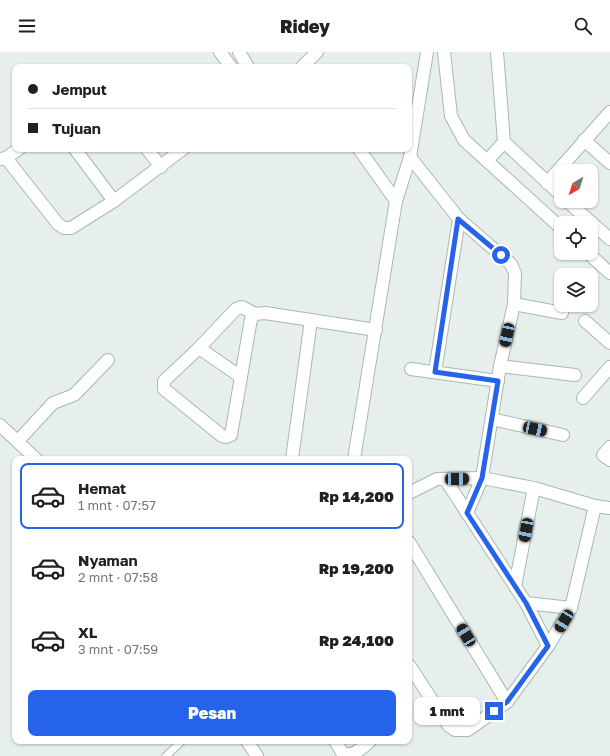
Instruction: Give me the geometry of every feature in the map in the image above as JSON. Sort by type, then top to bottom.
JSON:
[{"type":"street","points":[[220,52],[229,64]]},
{"type":"street","points":[[239,52],[246,64]]},
{"type":"street","points":[[305,64],[317,52]]},
{"type":"street","points":[[412,145],[427,52]]},
{"type":"street","points":[[444,52],[451,116],[464,140],[554,222]]},
{"type":"street","points":[[497,52],[504,142],[554,188]]},
{"type":"street","points":[[547,182],[584,140],[608,117]]},
{"type":"street","points":[[584,140],[610,163]]},
{"type":"street","points":[[487,161],[504,142]]},
{"type":"street","points":[[14,152],[3,159],[58,224],[64,228],[71,228],[114,201],[179,152]]},
{"type":"street","points":[[77,152],[114,201]]},
{"type":"street","points":[[149,152],[161,167]]},
{"type":"street","points":[[361,152],[396,201]]},
{"type":"street","points":[[355,456],[396,201],[411,152]]},
{"type":"street","points":[[410,157],[458,219],[511,264],[515,273],[514,304],[500,366],[482,478],[467,513]]},
{"type":"street","points":[[576,208],[610,239]]},
{"type":"street","points":[[435,372],[458,219]]},
{"type":"street","points":[[596,260],[610,273]]},
{"type":"street","points":[[514,304],[562,313]]},
{"type":"street","points":[[255,314],[251,319],[231,435],[226,437],[222,436],[164,389],[162,385],[164,381],[199,348],[236,309],[242,307],[255,314],[265,313],[376,330]]},
{"type":"street","points":[[292,456],[311,320]]},
{"type":"street","points":[[585,320],[610,343]]},
{"type":"street","points":[[199,348],[241,377]]},
{"type":"street","points":[[18,441],[53,403],[74,395],[108,360]]},
{"type":"street","points":[[500,366],[575,375]]},
{"type":"street","points":[[583,398],[610,367]]},
{"type":"street","points":[[411,369],[498,381]]},
{"type":"street","points":[[492,420],[563,435]]},
{"type":"street","points":[[0,425],[33,456]]},
{"type":"street","points":[[610,447],[603,456],[610,460]]},
{"type":"street","points":[[412,492],[437,479],[482,478],[534,488],[595,506],[610,508]]},
{"type":"street","points":[[445,479],[526,603],[548,646]]},
{"type":"street","points":[[515,586],[534,488]]},
{"type":"street","points":[[412,670],[449,726],[455,730],[468,730],[507,702],[548,646],[571,608],[595,506]]},
{"type":"street","points":[[412,547],[507,702]]},
{"type":"street","points":[[526,603],[571,608]]},
{"type":"street","points":[[249,744],[257,756]]},
{"type":"street","points":[[337,744],[343,754],[349,755],[357,753],[367,744]]},
{"type":"lane","points":[[166,756],[179,744]]},
{"type":"route","points":[[494,711],[507,702],[548,646],[526,603],[467,513],[482,478],[498,381],[435,372],[458,219],[501,255]]}]
